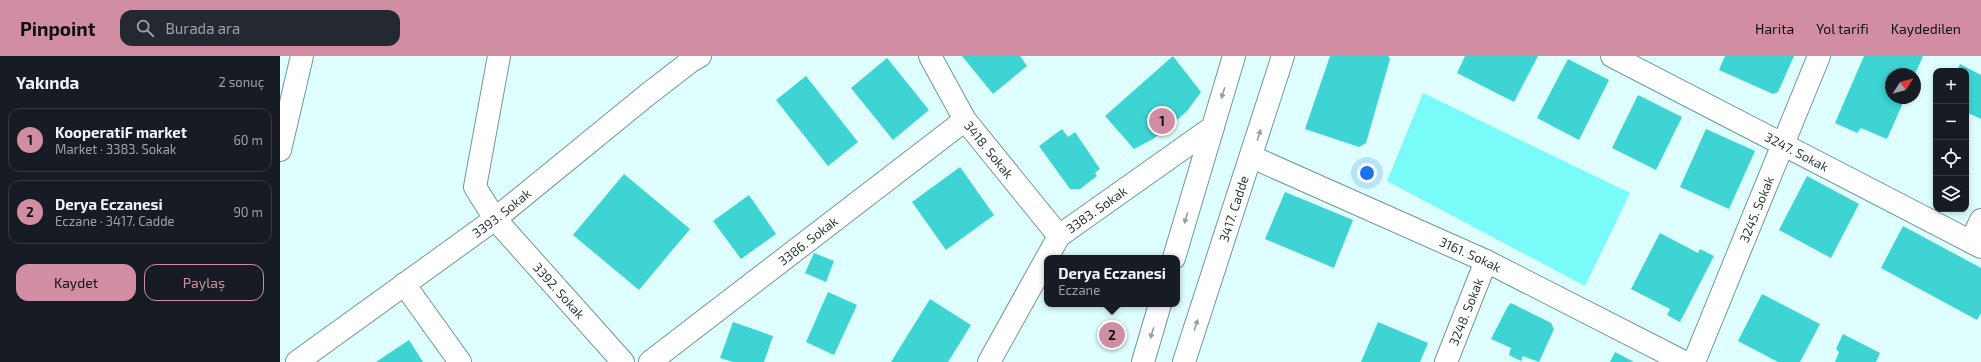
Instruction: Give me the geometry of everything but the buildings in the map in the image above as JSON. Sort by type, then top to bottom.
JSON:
[{"type":"street","points":[[280,150],[302,56]]},
{"type":"street","name":"3392. Sokak","points":[[499,56],[475,187],[495,219],[623,362]]},
{"type":"street","name":"3393. Sokak","points":[[297,362],[495,219],[647,95],[691,61],[700,56]]},
{"type":"street","name":"3418. Sokak","points":[[930,56],[965,120],[1059,236]]},
{"type":"street","points":[[1175,255],[1234,56]]},
{"type":"street","name":"3417. Cadde","points":[[1184,362],[1252,157],[1283,56]]},
{"type":"street","name":"3247. Sokak","points":[[1612,56],[1976,245]]},
{"type":"street","name":"3245. Sokak","points":[[1694,362],[1819,56]]},
{"type":"street","name":"3386. Sokak","points":[[650,362],[965,120]]},
{"type":"street","name":"3383. Sokak","points":[[1048,255],[1059,236],[1213,127]]},
{"type":"street","name":"3161. Sokak","points":[[1252,157],[1486,261],[1684,362]]},
{"type":"street","points":[[1976,245],[1981,220]]},
{"type":"street","name":"3248. Sokak","points":[[1446,362],[1486,261]]},
{"type":"street","name":"3383. Sokak","points":[[989,362],[1044,263]]},
{"type":"street","points":[[404,284],[460,362]]},
{"type":"street","points":[[1143,362],[1159,307]]},
{"type":"shaded area","points":[[1423,93],[1630,193],[1585,286],[1387,181]]},
{"type":"place","name":"KooperatiF market","points":[[1162,121]]},
{"type":"place","name":"Derya Eczanesi","points":[[1112,335]]}]
